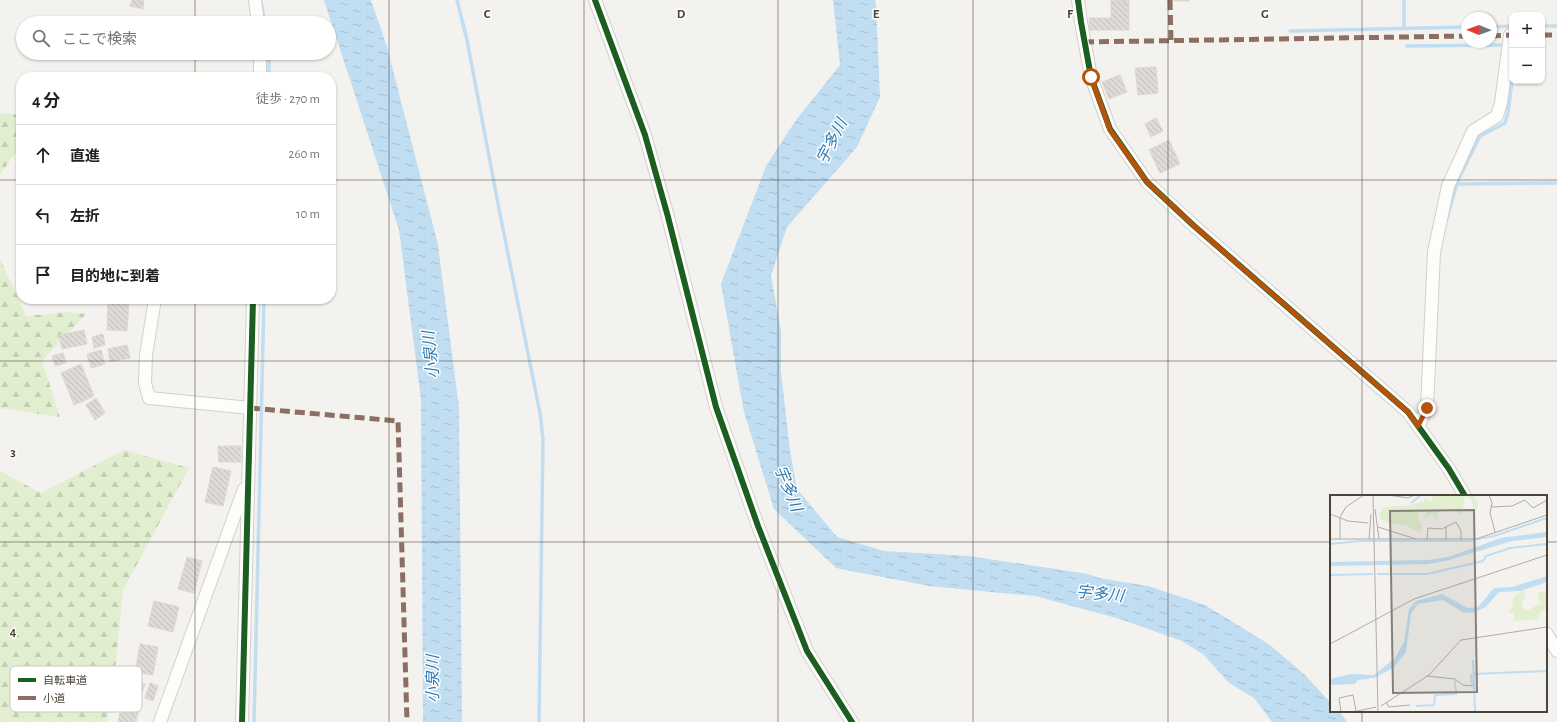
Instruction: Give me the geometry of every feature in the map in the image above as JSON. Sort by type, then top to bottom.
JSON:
[{"type":"street","points":[[255,0],[257,16]]},
{"type":"street","points":[[596,0],[645,135],[668,217],[716,407],[758,526],[807,651],[852,722]]},
{"type":"street","points":[[1078,0],[1091,77],[1110,130],[1147,182],[1193,225],[1408,412],[1449,469],[1464,495]]},
{"type":"street","points":[[1418,426],[1427,408],[1434,252],[1448,186],[1473,131],[1497,116],[1501,103],[1509,43]]},
{"type":"street","points":[[260,60],[260,72]]},
{"type":"street","points":[[154,304],[146,355],[145,383],[149,398],[250,408]]},
{"type":"street","points":[[242,722],[247,478],[253,304]]},
{"type":"street","points":[[160,722],[247,478]]},
{"type":"street","points":[[1547,635],[1557,652]]},
{"type":"green space","points":[[0,113],[16,115],[16,151],[0,175]]},
{"type":"green space","points":[[0,259],[16,294],[16,304],[21,304],[26,316],[69,312],[86,314],[42,361],[60,417],[0,408]]},
{"type":"green space","points":[[124,450],[189,468],[123,590],[116,666],[10,666],[10,712],[109,712],[106,722],[0,722],[0,471],[41,493]]},
{"type":"water","name":"小泉川","points":[[324,0],[371,0],[387,47],[438,245],[459,408],[462,722],[423,722],[421,399],[399,230],[336,37],[336,16],[329,16]]},
{"type":"water","name":"宇多川","points":[[833,0],[875,0],[880,97],[857,147],[787,227],[771,276],[781,331],[781,372],[790,451],[797,489],[837,537],[884,551],[969,556],[1088,574],[1099,578],[1148,586],[1205,605],[1270,645],[1304,674],[1330,702],[1330,712],[1340,712],[1347,722],[1272,722],[1254,698],[1229,683],[1204,655],[1182,641],[1120,619],[1035,596],[929,586],[836,568],[774,509],[744,412],[721,284],[766,166],[796,120],[840,65]]},
{"type":"building","points":[[132,0],[144,0],[143,9],[130,6]]},
{"type":"building","points":[[1111,0],[1129,0],[1129,30],[1090,30],[1089,18],[1111,18]]},
{"type":"building","points":[[1189,0],[1189,1],[1174,1]]},
{"type":"building","points":[[1156,67],[1158,93],[1138,95],[1135,68]]},
{"type":"building","points":[[1120,75],[1127,92],[1109,99],[1102,82]]},
{"type":"building","points":[[1156,118],[1163,131],[1151,137],[1145,124]]},
{"type":"building","points":[[1169,140],[1180,164],[1160,173],[1149,150]]},
{"type":"building","points":[[108,304],[129,304],[127,331],[107,330]]},
{"type":"building","points":[[84,330],[87,344],[62,349],[59,335]]},
{"type":"building","points":[[103,334],[105,345],[94,348],[92,337]]},
{"type":"building","points":[[127,345],[130,358],[110,362],[108,349]]},
{"type":"building","points":[[101,350],[105,364],[91,368],[87,354]]},
{"type":"building","points":[[63,353],[66,363],[55,366],[52,356]]},
{"type":"building","points":[[81,364],[94,396],[74,405],[61,373]]},
{"type":"building","points":[[96,398],[105,413],[95,420],[86,405]]},
{"type":"building","points":[[218,446],[241,446],[241,462],[219,462]]},
{"type":"building","points":[[213,467],[231,471],[223,506],[205,502]]},
{"type":"building","points":[[187,557],[202,561],[194,593],[178,589]]},
{"type":"building","points":[[154,601],[179,607],[173,632],[148,626]]},
{"type":"building","points":[[140,644],[158,647],[153,675],[142,673],[142,666],[136,666]]},
{"type":"building","points":[[142,683],[145,684],[142,693]]},
{"type":"building","points":[[150,683],[158,686],[153,701],[145,698]]},
{"type":"building","points":[[120,712],[138,712],[136,722],[118,722]]},
{"type":"waterway","points":[[457,0],[467,40],[540,413],[543,439],[539,722]]},
{"type":"waterway","points":[[1404,0],[1404,28]]},
{"type":"waterway","points":[[261,2],[264,16]]},
{"type":"waterway","points":[[1497,27],[1509,26]]},
{"type":"waterway","points":[[1545,26],[1557,26]]},
{"type":"waterway","points":[[1290,31],[1461,27]]},
{"type":"waterway","points":[[1407,46],[1507,45]]},
{"type":"waterway","points":[[269,60],[269,72]]},
{"type":"waterway","points":[[1447,218],[1458,180],[1480,136],[1505,123],[1508,113],[1512,84]]},
{"type":"waterway","points":[[1457,184],[1557,183]]},
{"type":"waterway","points":[[254,722],[264,304]]},
{"type":"marked path","points":[[1170,0],[1171,41]]},
{"type":"marked path","points":[[1497,36],[1509,35]]},
{"type":"marked path","points":[[1545,35],[1557,35]]},
{"type":"marked path","points":[[1084,42],[1461,36]]},
{"type":"marked path","points":[[250,408],[398,421],[407,722]]},
{"type":"cycle path","points":[[595,0],[645,135],[668,217],[716,407],[758,526],[807,651],[852,722]]},
{"type":"cycle path","points":[[1078,0],[1091,77],[1110,129],[1147,182],[1193,225],[1408,412],[1449,469],[1464,495]]},
{"type":"cycle path","points":[[242,722],[253,304]]},
{"type":"route","points":[[1091,77],[1110,130],[1147,182],[1193,225],[1408,412],[1418,426],[1427,408]]}]
